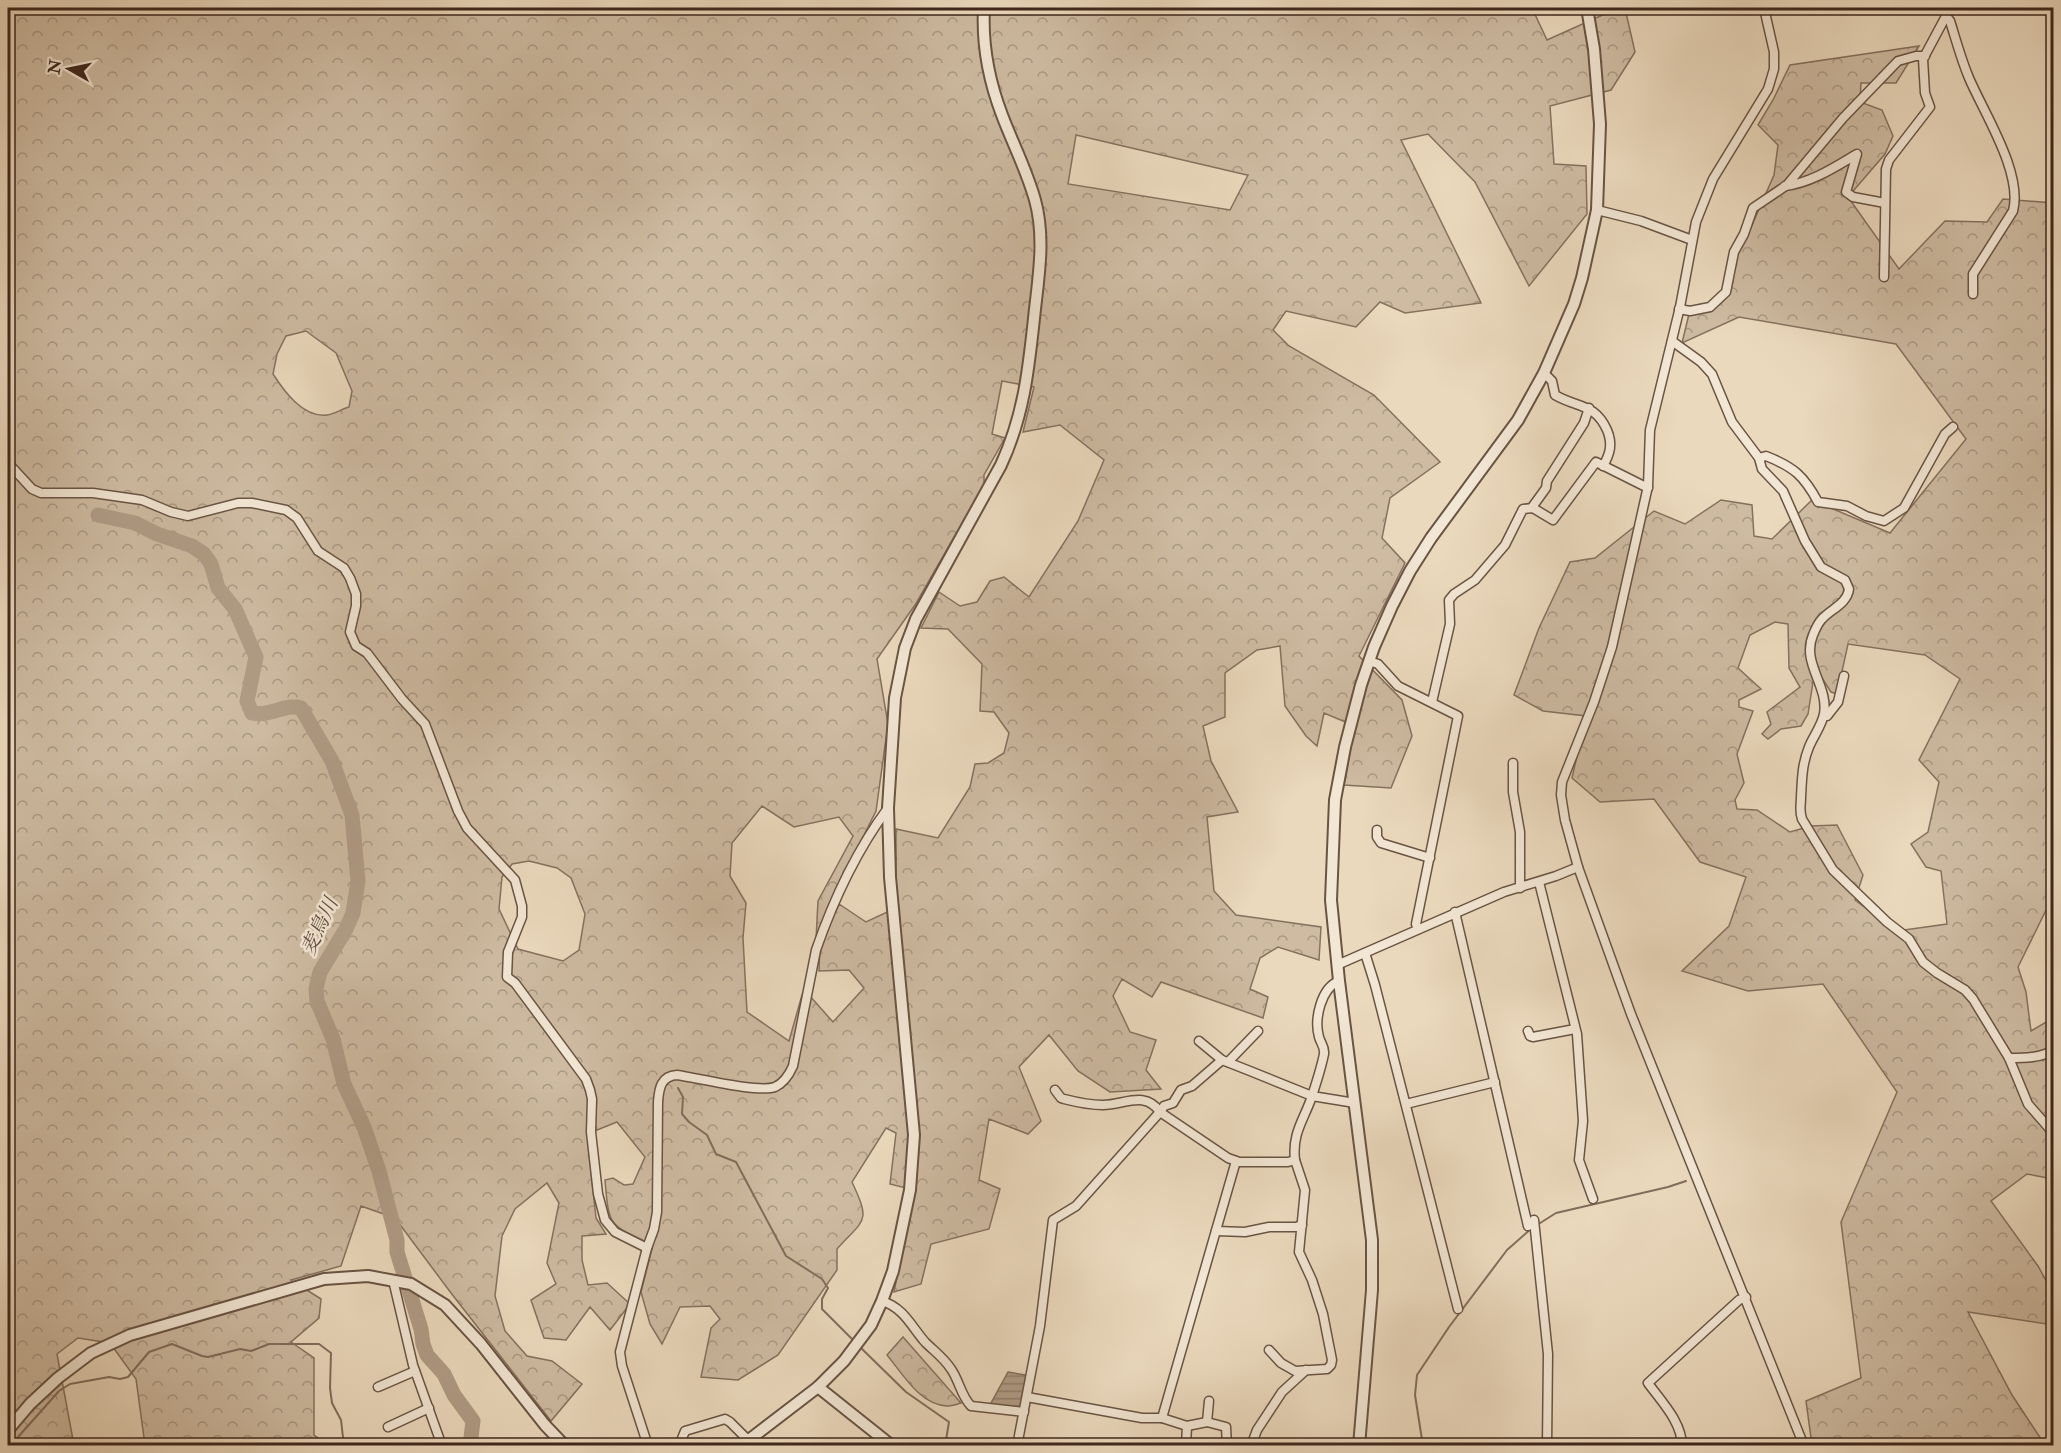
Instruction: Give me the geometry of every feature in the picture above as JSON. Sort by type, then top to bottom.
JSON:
[{"type":"street","points":[[679,1446],[685,1431],[725,1419],[730,1422],[745,1443],[818,1387],[855,1349],[871,1325],[882,1301],[892,1271],[910,1190],[914,1135],[890,877],[888,808],[895,698],[905,648],[926,598],[1001,465],[1019,419],[1027,384],[1039,276],[1040,227],[1036,202],[993,88],[984,37],[984,8]]},
{"type":"street","points":[[1359,1446],[1373,1266],[1371,1229],[1337,965],[1331,900],[1335,800],[1344,747],[1369,661],[1392,606],[1410,571],[1474,476],[1518,420],[1544,373],[1574,304],[1597,210],[1600,124],[1594,49],[1587,8]]},
{"type":"street","points":[[1764,8],[1774,52],[1774,69],[1768,89],[1713,179],[1702,204],[1650,430],[1648,488],[1612,647],[1594,702],[1562,782],[1561,795],[1565,820],[1578,867],[1632,1014],[1804,1446]]},
{"type":"street","points":[[1884,277],[1888,160],[1930,107],[1925,93],[1923,59],[1947,12]]},
{"type":"street","points":[[1947,12],[1968,76],[2010,169],[2016,200],[2013,211],[1973,274],[1973,294]]},
{"type":"street","points":[[1679,309],[1690,311],[1710,308],[1726,292],[1734,252],[1744,234],[1753,208],[1785,186],[1843,118],[1898,61],[1925,56]]},
{"type":"street","points":[[1785,186],[1794,185],[1829,171],[1857,154],[1846,192],[1853,197],[1885,203]]},
{"type":"street","points":[[1597,210],[1641,221],[1692,240]]},
{"type":"street","points":[[1672,341],[1701,362],[1712,374],[1732,422],[1759,458],[1762,469],[1783,491],[1805,541],[1821,567],[1845,580],[1849,590],[1844,601],[1821,620],[1812,636],[1811,664],[1825,698],[1824,716],[1808,749],[1802,775],[1799,811],[1810,834],[1833,870],[1887,922],[1909,939],[1923,962],[1965,990],[1973,999],[2009,1058],[2028,1104],[2054,1137]]},
{"type":"street","points":[[1544,373],[1552,381],[1555,395],[1589,408],[1602,419],[1610,437],[1610,452],[1603,466]]},
{"type":"street","points":[[1533,508],[1546,488],[1547,481],[1584,423],[1589,408]]},
{"type":"street","points":[[1759,458],[1766,456],[1793,469],[1808,483],[1818,502],[1847,506],[1866,516],[1884,521],[1904,508],[1945,434],[1953,427]]},
{"type":"street","points":[[1432,702],[1450,624],[1449,600],[1454,594],[1476,580],[1505,545],[1523,509],[1533,508],[1553,520],[1596,462],[1648,488]]},
{"type":"street","points":[[8,463],[32,489],[42,493],[93,493],[142,500],[171,512],[188,516],[238,503],[267,505],[286,510],[297,518],[318,551],[344,568],[356,594],[356,606],[350,632],[356,646],[367,653],[402,699],[425,724],[458,811],[467,828],[515,880],[521,900],[522,916],[508,952],[507,977],[515,983],[586,1079],[592,1099],[591,1132],[598,1194],[604,1220],[615,1232],[647,1248]]},
{"type":"street","points":[[1369,661],[1378,664],[1398,686],[1458,716],[1416,924],[1418,929]]},
{"type":"street","points":[[1824,716],[1827,716],[1838,702],[1844,676]]},
{"type":"street","points":[[1513,763],[1513,792],[1520,832],[1520,888]]},
{"type":"street","points":[[648,1446],[622,1366],[620,1352],[657,1212],[660,1085],[667,1077],[677,1075],[762,1088],[778,1086],[786,1079],[793,1066],[814,960],[822,932],[859,855],[888,808]]},
{"type":"street","points":[[1377,830],[1377,837],[1381,843],[1430,858]]},
{"type":"street","points":[[1337,965],[1455,912],[1578,867]]},
{"type":"street","points":[[1539,882],[1575,1029],[1583,1121],[1579,1160],[1593,1199]]},
{"type":"street","points":[[1455,912],[1494,1082],[1531,1223],[1548,1354],[1547,1446]]},
{"type":"street","points":[[1365,953],[1458,1309]]},
{"type":"street","points":[[1269,1350],[1281,1363],[1295,1371],[1327,1369],[1331,1365],[1332,1360],[1319,1303],[1299,1252],[1304,1184],[1294,1151],[1297,1129],[1312,1096],[1324,1052],[1319,1036],[1318,1013],[1322,1000],[1332,984],[1339,981]]},
{"type":"street","points":[[1528,1031],[1533,1037],[1575,1029]]},
{"type":"street","points":[[1017,1446],[1040,1326],[1053,1220],[1076,1206],[1164,1106],[1173,1103],[1181,1090],[1192,1086],[1225,1061],[1258,1031]]},
{"type":"street","points":[[1199,1041],[1225,1061],[1312,1096],[1355,1103]]},
{"type":"street","points":[[2009,1058],[2031,1057],[2054,1050]]},
{"type":"street","points":[[1406,1104],[1494,1082]]},
{"type":"street","points":[[1055,1090],[1064,1100],[1091,1104],[1148,1100],[1160,1112],[1228,1158],[1236,1161],[1288,1162],[1295,1160]]},
{"type":"street","points":[[1162,1418],[1236,1161]]},
{"type":"street","points":[[1216,1231],[1245,1232],[1269,1227],[1302,1225]]},
{"type":"street","points":[[8,1430],[30,1404],[58,1378],[91,1353],[130,1335],[324,1279],[368,1276],[411,1284],[452,1311],[545,1425],[565,1446]]},
{"type":"street","points":[[393,1280],[415,1371],[442,1445],[452,1446]]},
{"type":"street","points":[[1682,1446],[1678,1425],[1648,1383],[1739,1300],[1746,1297]]},
{"type":"street","points":[[882,1301],[898,1308],[926,1343],[944,1358],[953,1370],[970,1406],[1024,1412]]},
{"type":"street","points":[[1251,1446],[1257,1430],[1281,1392],[1306,1370]]},
{"type":"street","points":[[378,1387],[415,1371]]},
{"type":"street","points":[[818,1387],[892,1446]]},
{"type":"street","points":[[1026,1396],[1142,1418],[1162,1418],[1187,1426],[1207,1422],[1223,1425],[1226,1427],[1227,1446]]},
{"type":"street","points":[[1207,1422],[1209,1401]]},
{"type":"street","points":[[388,1427],[429,1408]]},
{"type":"street","points":[[1186,1446],[1187,1426]]},
{"type":"green space","points":[[8,8],[1532,8],[1547,40],[1618,8],[1625,8],[1635,52],[1611,90],[1550,106],[1554,164],[1586,166],[1587,214],[1529,286],[1475,182],[1428,134],[1401,140],[1481,303],[1405,313],[1380,302],[1356,327],[1286,311],[1273,330],[1289,346],[1374,395],[1440,462],[1390,498],[1382,538],[1405,563],[1359,656],[1402,700],[1412,736],[1391,788],[1344,785],[1355,726],[1324,713],[1317,746],[1306,736],[1285,706],[1280,646],[1257,650],[1225,673],[1225,717],[1203,726],[1211,761],[1238,812],[1207,817],[1214,891],[1236,915],[1321,927],[1319,960],[1278,947],[1260,958],[1250,989],[1268,997],[1263,1018],[1161,982],[1152,997],[1122,979],[1113,996],[1130,1032],[1156,1040],[1146,1070],[1161,1089],[1110,1092],[1078,1071],[1049,1035],[1019,1067],[1041,1121],[1028,1134],[989,1119],[979,1180],[1000,1189],[989,1229],[931,1244],[921,1284],[894,1292],[914,1190],[890,1184],[896,1133],[886,1128],[852,1182],[862,1205],[862,1219],[837,1249],[837,1270],[778,1355],[738,1380],[701,1377],[711,1328],[720,1319],[710,1306],[680,1307],[662,1344],[650,1324],[641,1292],[653,1245],[620,1228],[610,1217],[608,1208],[605,1180],[613,1178],[624,1185],[633,1184],[645,1157],[617,1122],[587,1134],[596,1218],[606,1234],[582,1236],[582,1260],[588,1285],[607,1283],[630,1304],[610,1330],[590,1307],[566,1340],[544,1338],[531,1300],[556,1284],[547,1263],[559,1203],[547,1183],[515,1209],[502,1236],[495,1296],[505,1331],[527,1356],[552,1361],[582,1384],[551,1421],[395,1218],[361,1206],[341,1266],[291,1280],[321,1299],[319,1318],[291,1342],[314,1358],[314,1435],[328,1445],[145,1445],[136,1379],[110,1343],[78,1338],[57,1354],[74,1445],[8,1446]],"holes":[[[1076,135],[1248,175],[1230,210],[1068,184]],[[306,331],[336,353],[352,391],[349,407],[327,415],[318,415],[295,402],[273,374],[277,354],[286,336]],[[1002,381],[1034,387],[1023,432],[1060,425],[1104,460],[1078,521],[1029,597],[1004,577],[990,581],[977,602],[960,606],[939,592],[921,628],[948,629],[982,664],[980,711],[994,712],[1009,733],[1004,753],[988,763],[975,764],[970,787],[938,838],[896,829],[896,908],[866,922],[839,904],[820,945],[819,971],[849,970],[864,988],[833,1022],[809,995],[802,995],[789,1041],[747,1012],[743,938],[746,903],[730,876],[732,843],[762,806],[794,827],[839,817],[853,836],[818,901],[816,940],[833,897],[876,811],[888,724],[877,659],[915,605],[984,485],[984,475],[1005,438],[992,434]],[[529,861],[557,868],[571,878],[585,914],[579,950],[563,961],[518,949],[499,909],[502,877],[512,864]]]},
{"type":"green space","points":[[1919,46],[1896,83],[1861,83],[1860,102],[1882,110],[1893,136],[1885,154],[1848,197],[1899,269],[1945,221],[1987,222],[2003,199],[2053,203],[2053,896],[2018,967],[2026,992],[2031,1031],[2053,1018],[2053,1179],[2027,1174],[1991,1201],[2038,1266],[2053,1293],[2053,1325],[1968,1312],[2012,1395],[2045,1445],[1812,1445],[1806,1401],[1861,1378],[1841,1222],[1897,1092],[1823,984],[1748,991],[1682,971],[1729,926],[1746,877],[1700,862],[1654,799],[1600,802],[1572,778],[1586,716],[1543,711],[1514,695],[1539,628],[1570,562],[1595,558],[1654,511],[1685,524],[1721,500],[1752,505],[1754,536],[1772,539],[1812,500],[1890,533],[1966,439],[1896,344],[1739,317],[1682,343],[1689,314],[1710,311],[1724,300],[1733,282],[1734,259],[1749,232],[1774,175],[1778,145],[1758,125],[1790,65]],"holes":[[[1775,622],[1788,624],[1789,668],[1800,687],[1767,712],[1771,724],[1762,734],[1768,739],[1781,729],[1801,726],[1808,714],[1813,682],[1822,678],[1831,692],[1837,694],[1848,644],[1925,655],[1960,679],[1919,760],[1939,782],[1928,832],[1911,844],[1926,867],[1941,871],[1947,924],[1897,931],[1855,900],[1863,875],[1837,825],[1811,826],[1790,832],[1757,810],[1737,809],[1735,800],[1744,783],[1737,754],[1753,711],[1739,707],[1739,700],[1761,689],[1738,668],[1750,635]]]},
{"type":"green space","points":[[903,1337],[961,1403],[949,1406],[937,1404],[912,1387],[887,1355]]},
{"type":"shaded area","points":[[1008,1372],[1026,1377],[1021,1405],[1016,1408],[990,1405]]},
{"type":"waterway","name":"麦鳥川","points":[[98,515],[135,523],[157,534],[192,546],[204,554],[211,564],[218,588],[235,609],[256,657],[247,701],[252,713],[266,713],[289,707],[301,708],[332,761],[352,815],[358,881],[353,913],[320,972],[316,989],[317,1001],[333,1039],[344,1084],[364,1127],[379,1171],[397,1240],[397,1252],[421,1329],[423,1344],[427,1355],[444,1374],[454,1395],[473,1421],[470,1446]]},
{"type":"waterway","points":[[678,1088],[683,1097],[682,1114],[707,1135],[716,1154],[736,1162],[786,1256],[822,1279],[828,1288],[822,1299],[822,1309],[854,1341]]},
{"type":"waterway","points":[[1537,1225],[1556,1213],[1686,1181]]},
{"type":"waterway","points":[[1423,1446],[1415,1395],[1417,1375],[1449,1327],[1507,1250],[1532,1228]]},
{"type":"waterway","points":[[10,1446],[59,1391],[70,1384],[109,1377],[120,1379],[128,1377],[149,1352],[172,1344],[208,1357],[240,1349],[251,1351],[269,1344],[319,1344],[331,1353],[332,1403],[341,1420],[344,1446]]},
{"type":"waterway","points":[[860,1347],[906,1392],[949,1422],[945,1446]]}]
